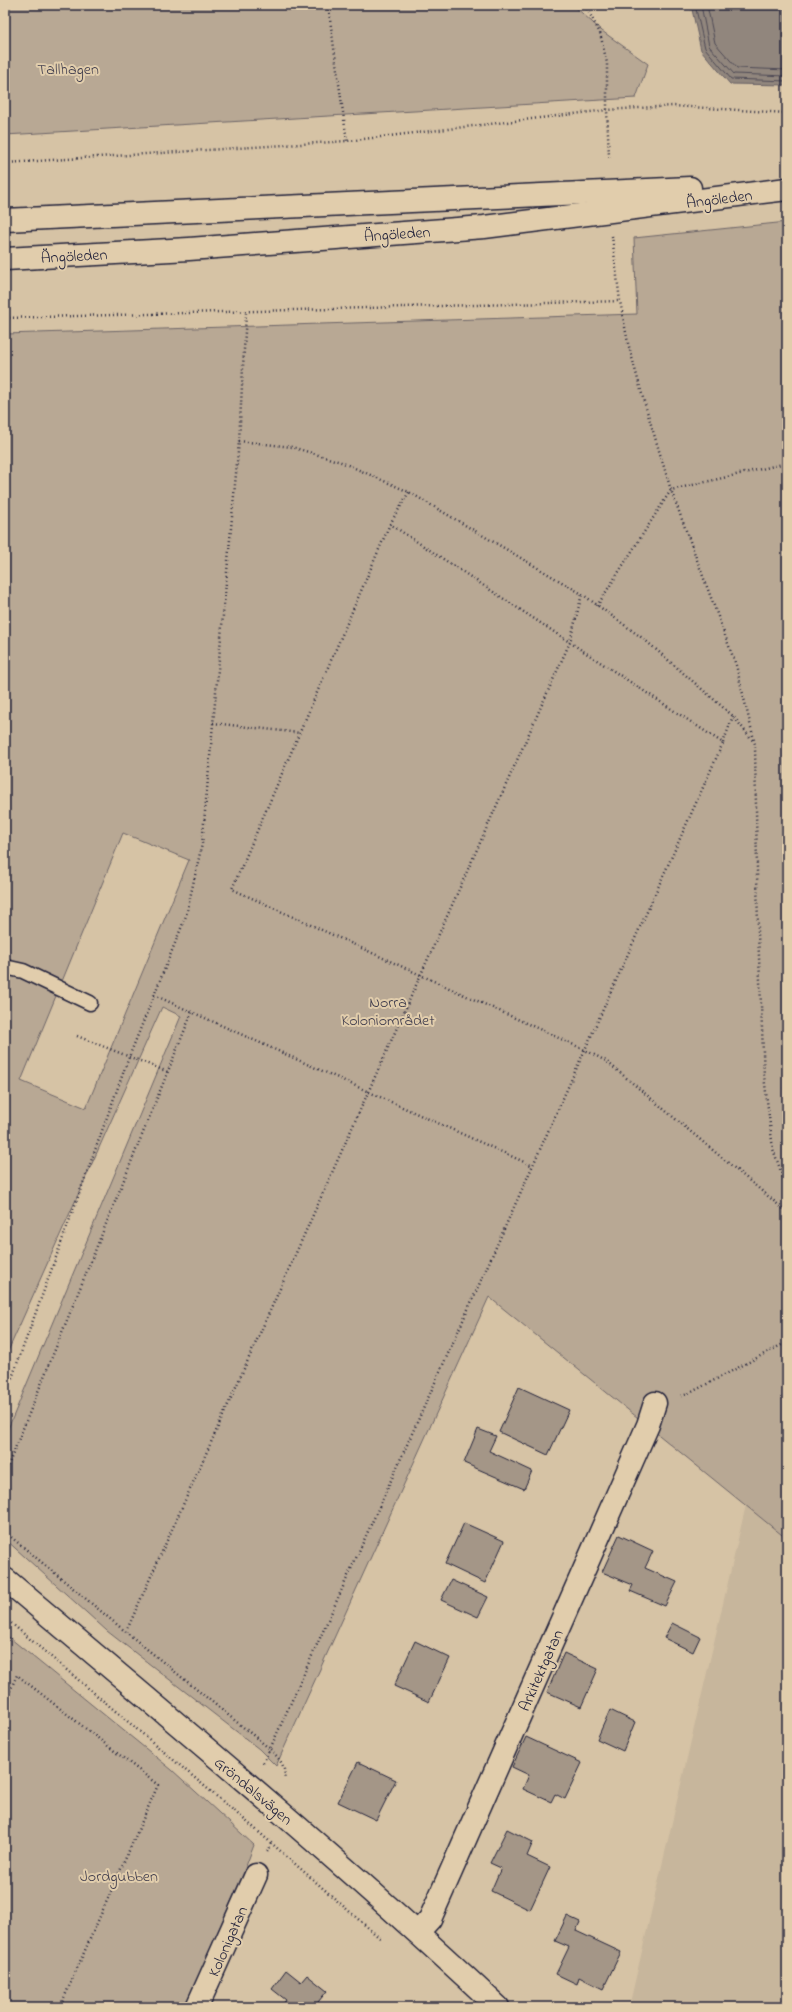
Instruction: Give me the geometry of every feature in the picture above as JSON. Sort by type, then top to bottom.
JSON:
[{"type":"main road","name":"Ängöleden","points":[[5,220],[787,184]]},
{"type":"main road","name":"Ängöleden","points":[[5,259],[189,249],[484,227],[787,189]]},
{"type":"main road","name":"Arkitektgatan","points":[[418,1932],[430,1919],[648,1425],[655,1403]]},
{"type":"main road","name":"Gröndalsvägen","points":[[5,1579],[294,1823],[418,1932],[498,2007]]},
{"type":"main road","name":"Kolonigatan","points":[[197,2007],[256,1875]]},
{"type":"lane","points":[[5,967],[23,971],[90,1003]]},
{"type":"path","points":[[328,5],[347,141]]},
{"type":"path","points":[[585,5],[600,33],[607,63],[609,157]]},
{"type":"path","points":[[5,163],[347,141],[607,110],[673,106],[787,113]]},
{"type":"path","points":[[612,234],[620,301],[628,343],[671,490],[736,665],[755,744],[758,934],[764,1076],[773,1149],[787,1190]]},
{"type":"path","points":[[5,318],[620,301]]},
{"type":"path","points":[[5,1397],[129,1057],[186,916],[202,844],[239,440],[246,312]]},
{"type":"path","points":[[239,440],[299,449],[341,462],[409,492],[582,594],[645,640],[733,716],[755,744]]},
{"type":"path","points":[[598,606],[671,490],[787,463]]},
{"type":"path","points":[[409,492],[390,524],[232,889],[585,1050],[606,1062],[787,1212]]},
{"type":"path","points":[[390,524],[723,743]]},
{"type":"path","points":[[126,1632],[570,642],[582,594]]},
{"type":"path","points":[[262,1766],[723,743],[733,716]]},
{"type":"path","points":[[213,723],[300,733]]},
{"type":"path","points":[[154,995],[369,1090],[533,1166]]},
{"type":"path","points":[[5,1472],[192,1012]]},
{"type":"path","points":[[77,1036],[168,1072]]},
{"type":"path","points":[[655,1403],[688,1394],[787,1342]]},
{"type":"path","points":[[5,1532],[280,1758],[286,1772],[282,1785]]},
{"type":"path","points":[[5,1618],[254,1827],[383,1941]]},
{"type":"path","points":[[5,1702],[17,1675],[158,1785],[60,2007]]},
{"type":"shaded area","points":[[746,1505],[787,1539],[787,2007],[629,2007]]},
{"type":"green space","name":"Tallhagen","points":[[5,5],[573,5],[602,31],[648,64],[636,98],[5,135]]},
{"type":"green space","name":"Norra Koloniområdet","points":[[787,222],[787,1539],[489,1297],[276,1766],[259,1749],[107,1631],[5,1539],[5,1436],[181,1016],[162,1007],[5,1358],[5,334],[637,314],[634,238]],"holes":[[[123,833],[189,860],[86,1108],[21,1081]]]},
{"type":"green space","name":"Jordgubben","points":[[5,1634],[172,1770],[254,1845],[243,1874],[185,2007],[5,2007]]},
{"type":"water","points":[[691,5],[787,5],[787,85],[730,84],[701,50]]},
{"type":"building","points":[[519,1387],[569,1410],[548,1455],[499,1432]]},
{"type":"building","points":[[478,1429],[496,1436],[489,1451],[532,1471],[524,1489],[464,1463]]},
{"type":"building","points":[[464,1523],[504,1541],[485,1583],[445,1564]]},
{"type":"building","points":[[619,1535],[653,1551],[645,1568],[677,1582],[665,1606],[630,1591],[633,1585],[602,1572]]},
{"type":"building","points":[[451,1580],[488,1597],[478,1617],[441,1600]]},
{"type":"building","points":[[672,1623],[700,1637],[693,1652],[664,1638]]},
{"type":"building","points":[[415,1641],[450,1658],[429,1702],[394,1686]]},
{"type":"building","points":[[564,1653],[598,1669],[581,1707],[547,1692]]},
{"type":"building","points":[[610,1710],[635,1722],[623,1751],[597,1739]]},
{"type":"building","points":[[526,1737],[582,1763],[565,1799],[555,1794],[551,1802],[523,1789],[529,1775],[512,1767]]},
{"type":"building","points":[[358,1762],[396,1780],[376,1820],[338,1802]]},
{"type":"building","points":[[507,1829],[533,1842],[527,1856],[550,1867],[530,1910],[491,1891],[501,1868],[490,1863]]},
{"type":"building","points":[[567,1916],[580,1922],[576,1931],[621,1952],[603,1989],[579,1977],[577,1984],[556,1974],[569,1947],[555,1941]]},
{"type":"building","points":[[286,1970],[301,1982],[307,1975],[327,1991],[314,2007],[281,2007],[286,2000],[272,1989]]}]
